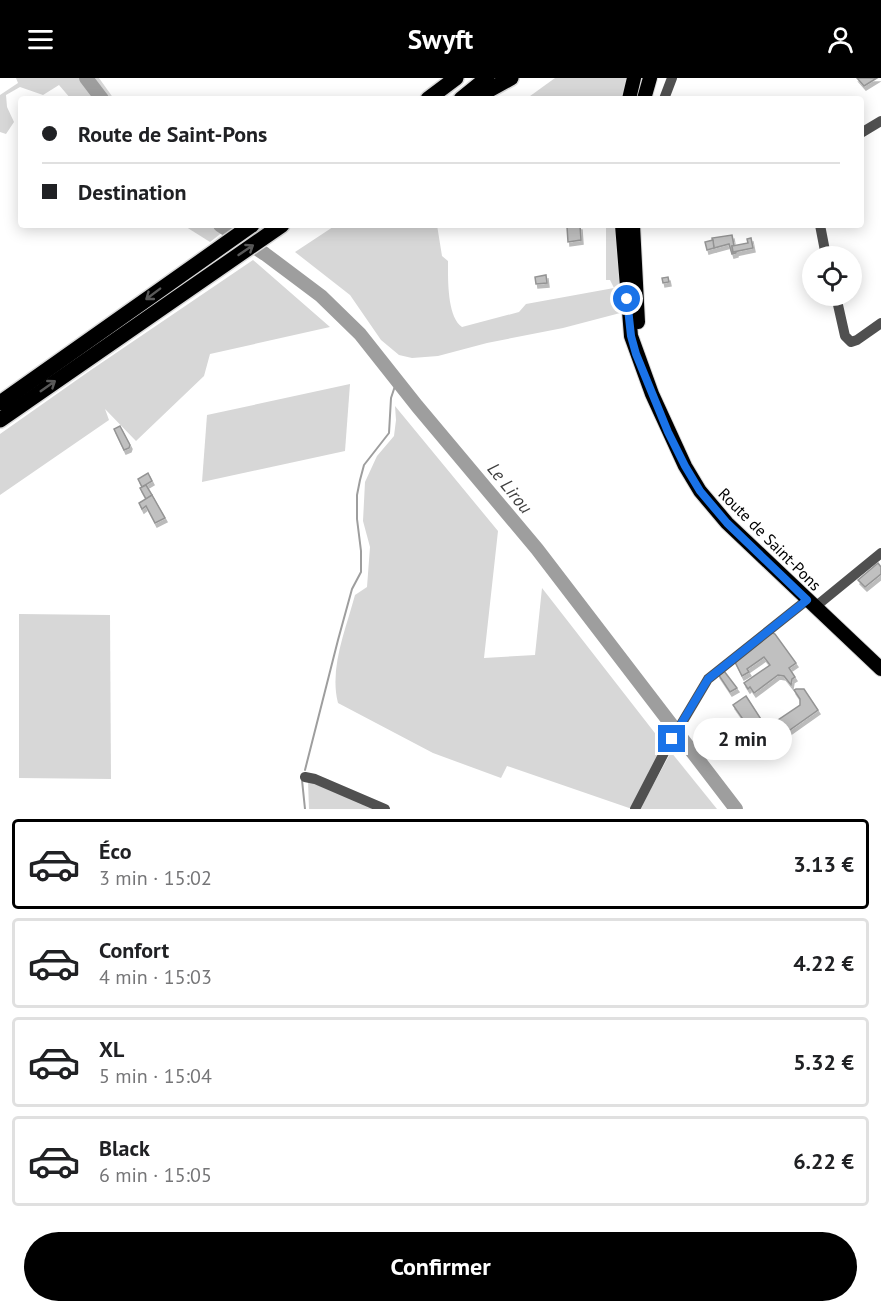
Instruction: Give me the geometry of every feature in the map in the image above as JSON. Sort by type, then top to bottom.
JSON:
[{"type":"highway","points":[[430,96],[449,78]]},
{"type":"highway","points":[[431,96],[456,78]]},
{"type":"highway","points":[[464,96],[487,78]]},
{"type":"highway","points":[[478,96],[511,78]]},
{"type":"highway","points":[[0,403],[248,228]]},
{"type":"highway","points":[[0,420],[278,228]]},
{"type":"main road","points":[[630,96],[634,78]]},
{"type":"main road","points":[[645,96],[650,78]]},
{"type":"main road","name":"Route de Saint-Pons","points":[[622,228],[631,336],[646,380],[673,443],[700,491],[727,523],[881,669]]},
{"type":"main road","name":"Route de Saint-Pons","points":[[633,228],[638,322],[646,380]]},
{"type":"street","points":[[665,96],[672,78]]},
{"type":"street","points":[[864,131],[881,121]]},
{"type":"street","points":[[821,228],[824,246]]},
{"type":"street","points":[[838,306],[845,336],[850,342],[857,340],[881,323]]},
{"type":"street","points":[[635,809],[664,753],[708,679],[881,553]]},
{"type":"street","points":[[305,777],[315,779],[385,809]]},
{"type":"shaded area","points":[[16,78],[80,78],[94,96],[68,96],[59,85],[43,95],[20,87],[6,95],[7,107],[14,122],[6,134],[0,132],[0,95],[18,83]]},
{"type":"shaded area","points":[[90,78],[99,78],[112,96],[104,96]]},
{"type":"shaded area","points":[[555,78],[632,78],[627,96],[530,96]]},
{"type":"shaded area","points":[[188,228],[220,228],[224,231],[210,242]]},
{"type":"shaded area","points":[[331,228],[437,228],[442,256],[448,261],[448,287],[453,315],[462,327],[519,312],[526,304],[614,288],[610,280],[606,280],[606,228],[620,228],[624,312],[438,356],[412,358],[399,355],[381,340],[350,295],[295,252]]},
{"type":"shaded area","points":[[253,260],[330,327],[210,354],[204,376],[136,441],[105,409],[109,420],[0,495],[0,434]]},
{"type":"shaded area","points":[[350,384],[345,451],[202,482],[207,415]]},
{"type":"shaded area","points":[[395,406],[498,531],[484,658],[535,655],[542,588],[665,746],[632,809],[507,766],[501,778],[433,753],[338,703],[336,676],[340,649],[355,595],[367,587],[370,547],[363,521],[365,482],[377,456],[394,436]]},
{"type":"shaded area","points":[[19,614],[110,615],[111,779],[19,778]]},
{"type":"shaded area","points":[[671,752],[717,809],[640,809]]},
{"type":"shaded area","points":[[308,781],[375,809],[309,809]]},
{"type":"building","points":[[857,78],[877,78],[864,86]]},
{"type":"building","points":[[567,228],[580,228],[581,240],[568,242]]},
{"type":"building","points":[[732,235],[733,252],[736,251],[736,253],[732,254],[729,244],[714,248],[712,238]]},
{"type":"building","points":[[751,238],[753,248],[733,252],[732,246],[748,243],[747,239]]},
{"type":"building","points":[[713,240],[714,248],[707,250],[705,242]]},
{"type":"building","points":[[546,275],[547,283],[536,284],[535,277]]},
{"type":"building","points":[[668,277],[669,282],[663,283],[662,278]]},
{"type":"building","points":[[120,426],[130,445],[124,450],[114,429]]},
{"type":"building","points":[[148,473],[152,481],[142,487],[138,479]]},
{"type":"building","points":[[146,485],[152,495],[146,499],[140,488]]},
{"type":"building","points":[[152,495],[165,518],[155,523],[146,506],[142,509],[139,503]]},
{"type":"building","points":[[878,563],[881,567],[881,574],[865,587],[858,580]]},
{"type":"building","points":[[771,632],[775,634],[796,663],[789,668],[795,677],[791,685],[784,676],[778,675],[754,693],[744,683],[770,665],[764,657],[747,669],[749,672],[742,676],[734,660]]},
{"type":"building","points":[[724,671],[737,688],[730,692],[718,674]]},
{"type":"building","points":[[804,689],[818,710],[787,732],[778,720],[800,705],[800,699],[794,690]]},
{"type":"building","points":[[746,696],[768,730],[756,738],[733,705]]},
{"type":"waterway","name":"Le Lirou","points":[[86,78],[100,96]]},
{"type":"waterway","name":"Le Lirou","points":[[225,228],[265,254],[321,296],[360,334],[537,549],[736,809]]},
{"type":"waterway","points":[[305,770],[352,589],[361,572],[357,519],[357,495],[360,480],[364,465],[389,433],[391,398],[397,380]]},
{"type":"waterway","points":[[302,780],[305,809]]},
{"type":"route","points":[[627,299],[631,336],[636,354],[668,432],[685,466],[700,491],[727,523],[807,600],[708,679],[672,739]]}]
